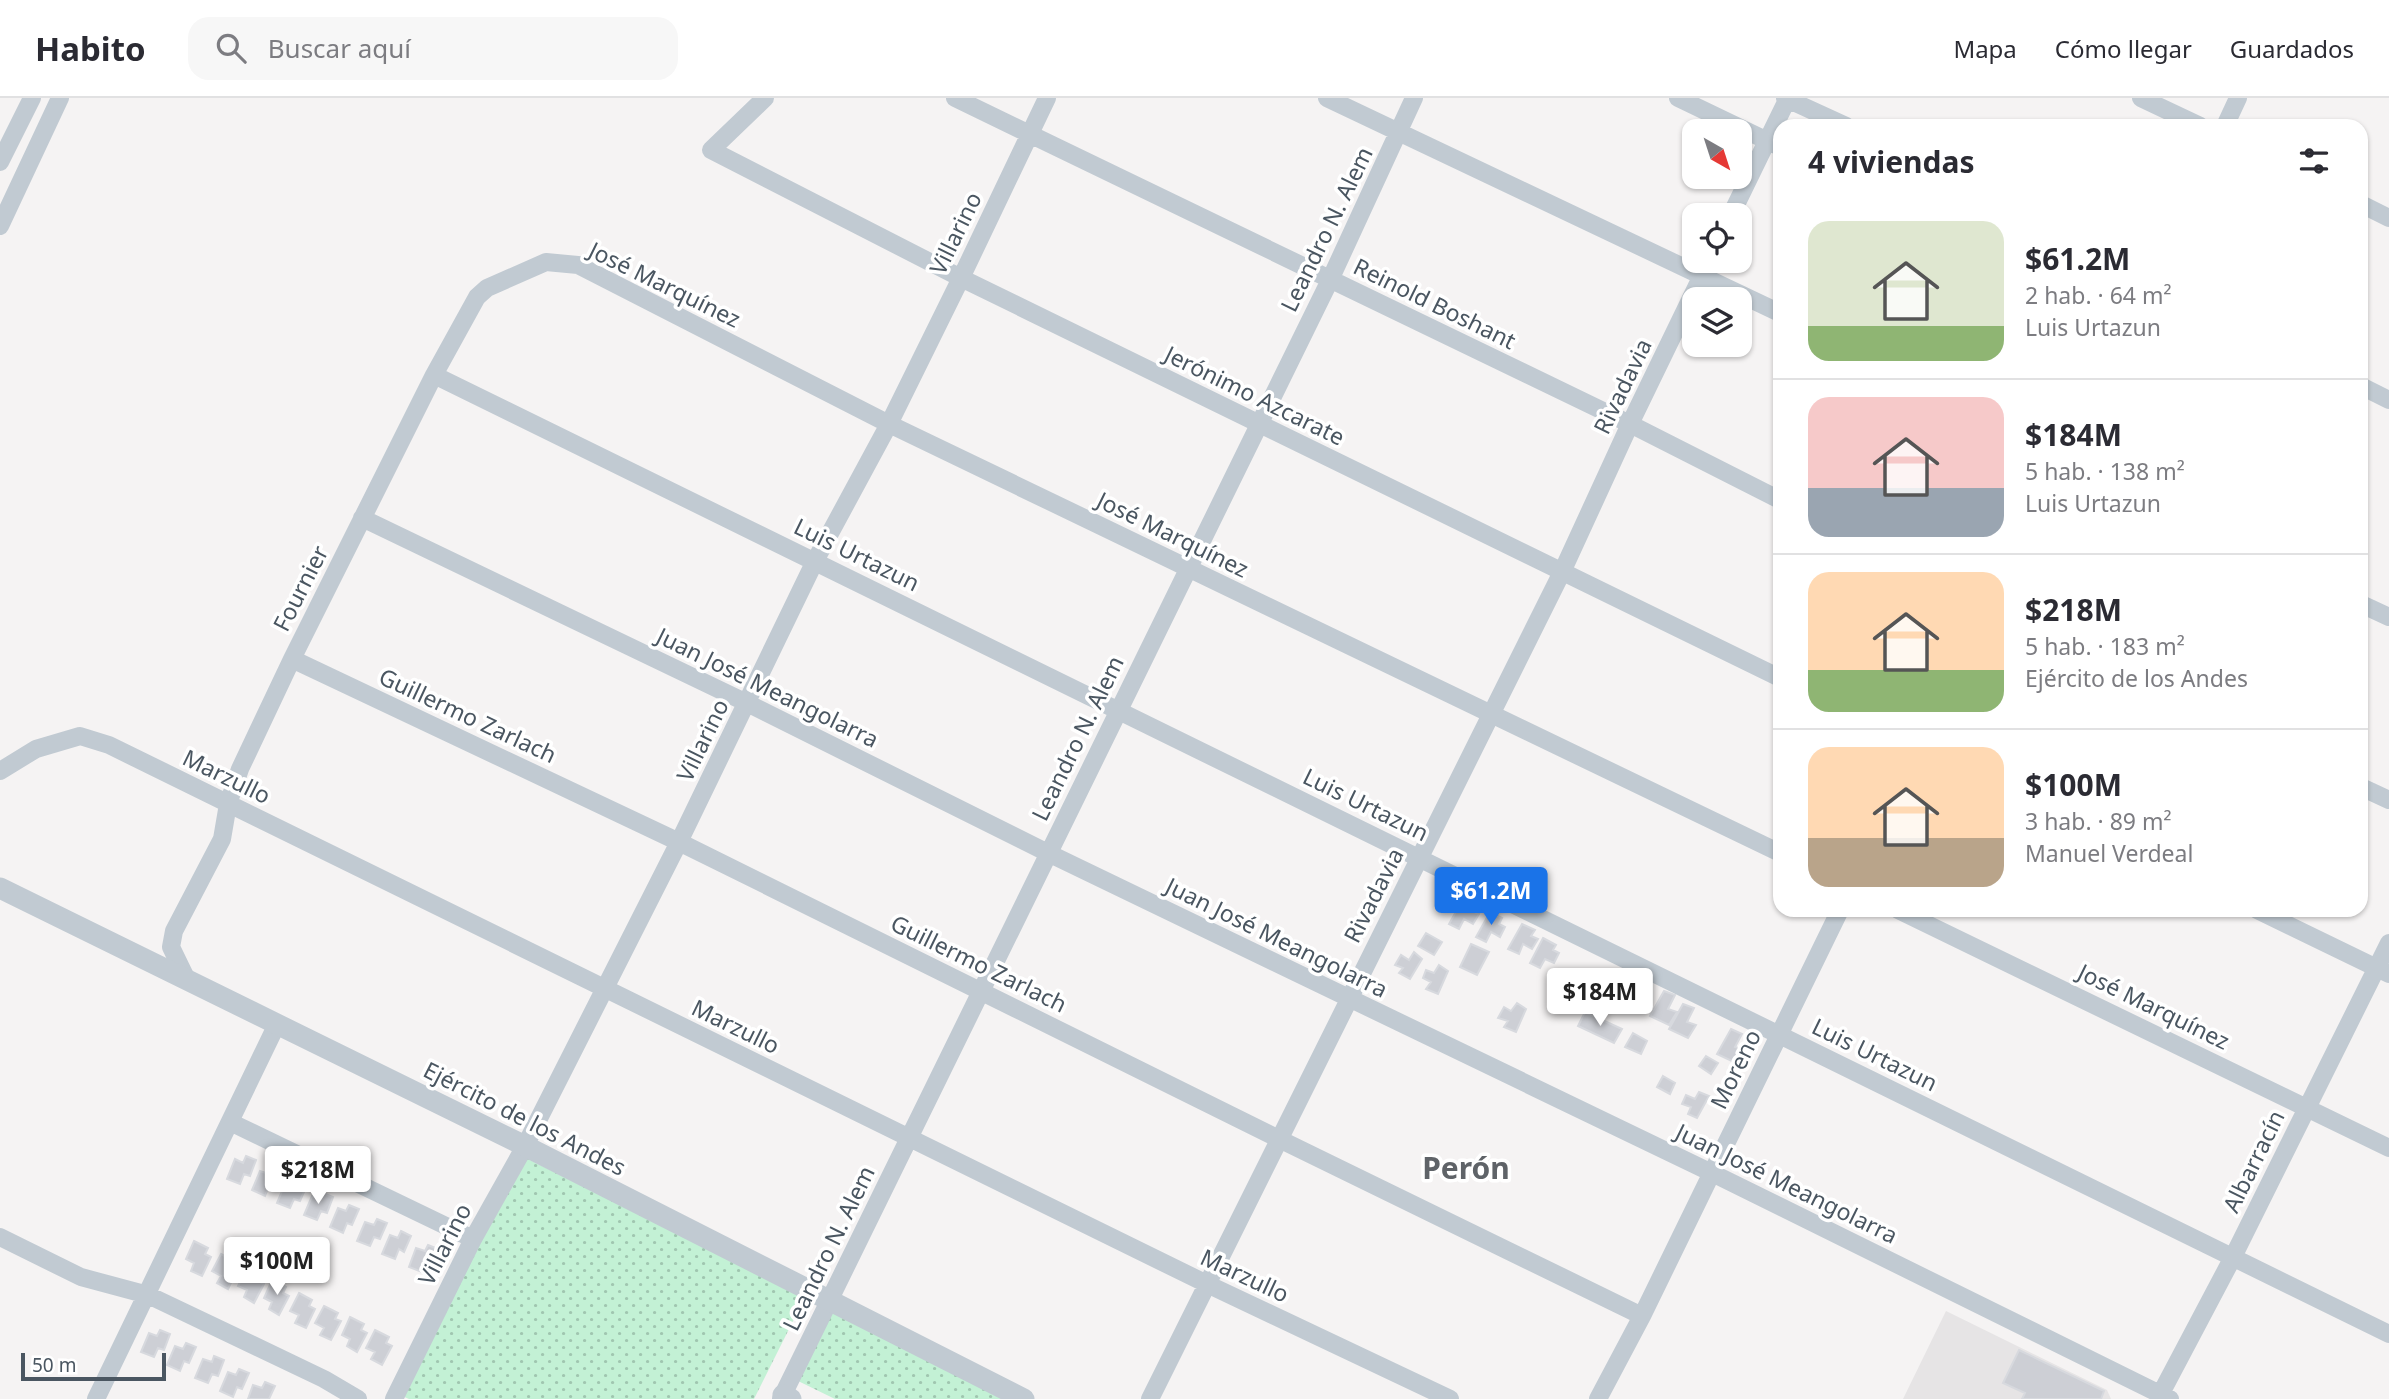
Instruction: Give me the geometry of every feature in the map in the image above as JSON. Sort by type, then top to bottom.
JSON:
[{"type":"street","points":[[0,162],[32,98]]},
{"type":"street","points":[[0,226],[60,98]]},
{"type":"street","name":"Jerónimo Azcarate","points":[[765,98],[711,150],[1258,425],[1773,675]]},
{"type":"street","name":"Reinold Boshant","points":[[955,98],[1630,424],[1773,496]]},
{"type":"street","name":"Villarino","points":[[394,1399],[473,1239],[525,1146],[680,842],[816,561],[889,424],[1047,98]]},
{"type":"street","points":[[1327,98],[1682,258]]},
{"type":"street","name":"Leandro N. Alem","points":[[785,1398],[829,1301],[1330,280],[1414,98]]},
{"type":"street","points":[[1678,98],[1773,144],[1738,203]]},
{"type":"street","points":[[1781,119],[1787,98],[1831,119]]},
{"type":"street","points":[[2141,98],[2185,119]]},
{"type":"street","points":[[2228,119],[2238,98]]},
{"type":"street","points":[[2368,208],[2389,218]]},
{"type":"street","name":"Fournier","points":[[187,980],[171,947],[174,931],[222,839],[240,769],[433,375],[477,297],[487,288],[546,262]]},
{"type":"street","name":"José Marquínez","points":[[546,262],[578,265],[889,424],[1773,850]]},
{"type":"street","name":"Rivadavia","points":[[1150,1399],[1562,572],[1704,273]]},
{"type":"street","points":[[1713,273],[1773,309]]},
{"type":"street","name":"Luis Urtazun","points":[[433,375],[2389,1334]]},
{"type":"street","points":[[2368,390],[2389,400]]},
{"type":"street","name":"Juan José Meangolarra","points":[[362,518],[1712,1173],[2163,1397]]},
{"type":"street","points":[[2368,607],[2389,617]]},
{"type":"street","name":"Guillermo Zarlach","points":[[292,659],[680,842],[1279,1139],[1642,1315]]},
{"type":"street","name":"Marzullo","points":[[0,771],[36,749],[80,736],[109,745],[1207,1284],[1450,1399]]},
{"type":"street","points":[[2368,790],[2389,800]]},
{"type":"street","name":"Ejército de los Andes","points":[[0,888],[525,1146],[1024,1399]]},
{"type":"street","name":"Moreno","points":[[1598,1399],[1642,1315],[1837,917]]},
{"type":"street","name":"José Marquínez","points":[[1913,917],[2389,1148]]},
{"type":"street","points":[[2271,917],[2383,971]]},
{"type":"street","name":"Albarracín","points":[[2163,1397],[2308,1107],[2383,971],[2389,943]]},
{"type":"street","points":[[96,1399],[277,1024]]},
{"type":"street","points":[[230,1122],[473,1239]]},
{"type":"street","points":[[0,1237],[81,1277],[148,1295],[324,1379],[358,1399]]},
{"type":"shaded area","points":[[1946,1311],[2107,1390],[2111,1399],[1903,1399]]},
{"type":"green space","points":[[522,1156],[805,1297],[754,1399],[409,1399],[402,1396]]},
{"type":"green space","points":[[831,1309],[1012,1399],[835,1399],[796,1380]]},
{"type":"building","points":[[1463,899],[1476,905],[1472,911],[1479,914],[1473,924],[1464,919],[1459,929],[1449,924]]},
{"type":"building","points":[[1490,912],[1502,918],[1499,924],[1505,927],[1500,937],[1491,932],[1486,942],[1476,937]]},
{"type":"building","points":[[1522,924],[1535,930],[1531,936],[1538,939],[1532,949],[1523,944],[1519,954],[1508,949]]},
{"type":"building","points":[[1426,933],[1442,942],[1434,955],[1418,946]]},
{"type":"building","points":[[1543,938],[1556,945],[1553,950],[1559,953],[1554,963],[1545,959],[1540,968],[1530,963]]},
{"type":"building","points":[[1471,944],[1489,952],[1477,975],[1460,967]]},
{"type":"building","points":[[1414,952],[1422,959],[1410,979],[1399,973],[1403,968],[1395,965],[1401,955],[1409,960]]},
{"type":"building","points":[[1439,965],[1448,971],[1438,994],[1426,989],[1431,982],[1423,978],[1426,970],[1434,973]]},
{"type":"building","points":[[1636,977],[1646,982],[1639,996],[1648,999],[1640,1012],[1621,1003]]},
{"type":"building","points":[[1664,991],[1675,995],[1668,1009],[1677,1012],[1669,1025],[1650,1016]]},
{"type":"building","points":[[1517,1003],[1526,1009],[1516,1032],[1504,1027],[1508,1021],[1498,1018],[1504,1007],[1511,1011]]},
{"type":"building","points":[[1683,1004],[1694,1008],[1687,1022],[1696,1025],[1688,1038],[1669,1029]]},
{"type":"building","points":[[1585,1012],[1622,1029],[1614,1043],[1578,1026]]},
{"type":"building","points":[[1731,1029],[1742,1034],[1735,1047],[1744,1050],[1736,1063],[1717,1054]]},
{"type":"building","points":[[1633,1033],[1647,1041],[1641,1054],[1625,1047]]},
{"type":"building","points":[[1706,1056],[1718,1063],[1711,1074],[1699,1066]]},
{"type":"building","points":[[1663,1076],[1675,1083],[1670,1094],[1657,1087]]},
{"type":"building","points":[[1699,1092],[1709,1096],[1697,1118],[1688,1114],[1691,1107],[1682,1104],[1686,1095],[1695,1099]]},
{"type":"building","points":[[246,1156],[256,1160],[250,1176],[244,1174],[240,1184],[227,1179],[235,1159],[243,1163]]},
{"type":"building","points":[[271,1168],[281,1172],[275,1188],[269,1186],[265,1196],[252,1190],[260,1171],[269,1174]]},
{"type":"building","points":[[296,1181],[307,1185],[300,1201],[294,1199],[290,1208],[277,1203],[285,1184],[294,1187]]},
{"type":"building","points":[[323,1193],[333,1197],[327,1213],[321,1211],[317,1220],[304,1215],[312,1196],[321,1199]]},
{"type":"building","points":[[349,1205],[359,1209],[352,1225],[347,1223],[343,1233],[330,1227],[338,1208],[346,1211]]},
{"type":"building","points":[[377,1219],[387,1223],[380,1239],[374,1237],[370,1246],[357,1241],[365,1222],[374,1225]]},
{"type":"building","points":[[401,1231],[411,1236],[404,1252],[399,1249],[395,1259],[382,1254],[390,1235],[398,1238]]},
{"type":"building","points":[[194,1241],[208,1248],[205,1254],[211,1257],[202,1276],[191,1271],[194,1263],[186,1259]]},
{"type":"building","points":[[428,1245],[438,1249],[431,1265],[426,1263],[422,1272],[409,1267],[416,1248],[425,1251]]},
{"type":"building","points":[[221,1254],[234,1261],[231,1267],[237,1270],[228,1289],[217,1283],[221,1276],[212,1271]]},
{"type":"building","points":[[247,1268],[261,1275],[258,1281],[264,1284],[254,1303],[244,1297],[247,1290],[238,1286]]},
{"type":"building","points":[[272,1280],[286,1287],[283,1293],[289,1296],[279,1315],[269,1309],[272,1302],[264,1298]]},
{"type":"building","points":[[299,1293],[312,1300],[309,1306],[315,1309],[306,1328],[295,1323],[299,1315],[290,1311]]},
{"type":"building","points":[[324,1306],[338,1313],[335,1319],[341,1321],[331,1340],[320,1335],[324,1328],[315,1323]]},
{"type":"building","points":[[350,1317],[364,1324],[361,1330],[367,1333],[357,1352],[347,1346],[350,1339],[342,1335]]},
{"type":"building","points":[[160,1330],[170,1334],[164,1350],[158,1348],[154,1357],[141,1352],[149,1333],[157,1336]]},
{"type":"building","points":[[375,1330],[389,1337],[386,1343],[392,1346],[382,1365],[371,1359],[375,1352],[366,1348]]},
{"type":"building","points":[[186,1343],[196,1347],[189,1363],[184,1361],[180,1371],[167,1365],[175,1346],[183,1349]]},
{"type":"building","points":[[2019,1350],[2104,1391],[2101,1399],[2022,1399],[2025,1393],[2003,1383]]},
{"type":"building","points":[[214,1356],[224,1360],[218,1376],[212,1374],[208,1383],[195,1378],[203,1359],[212,1362]]},
{"type":"building","points":[[239,1369],[249,1373],[242,1389],[237,1387],[233,1397],[220,1391],[228,1372],[236,1375]]},
{"type":"building","points":[[265,1382],[275,1386],[269,1399],[248,1399],[253,1385],[262,1388]]},
{"type":"district","name":"Perón","points":[[1466,1167]]}]
